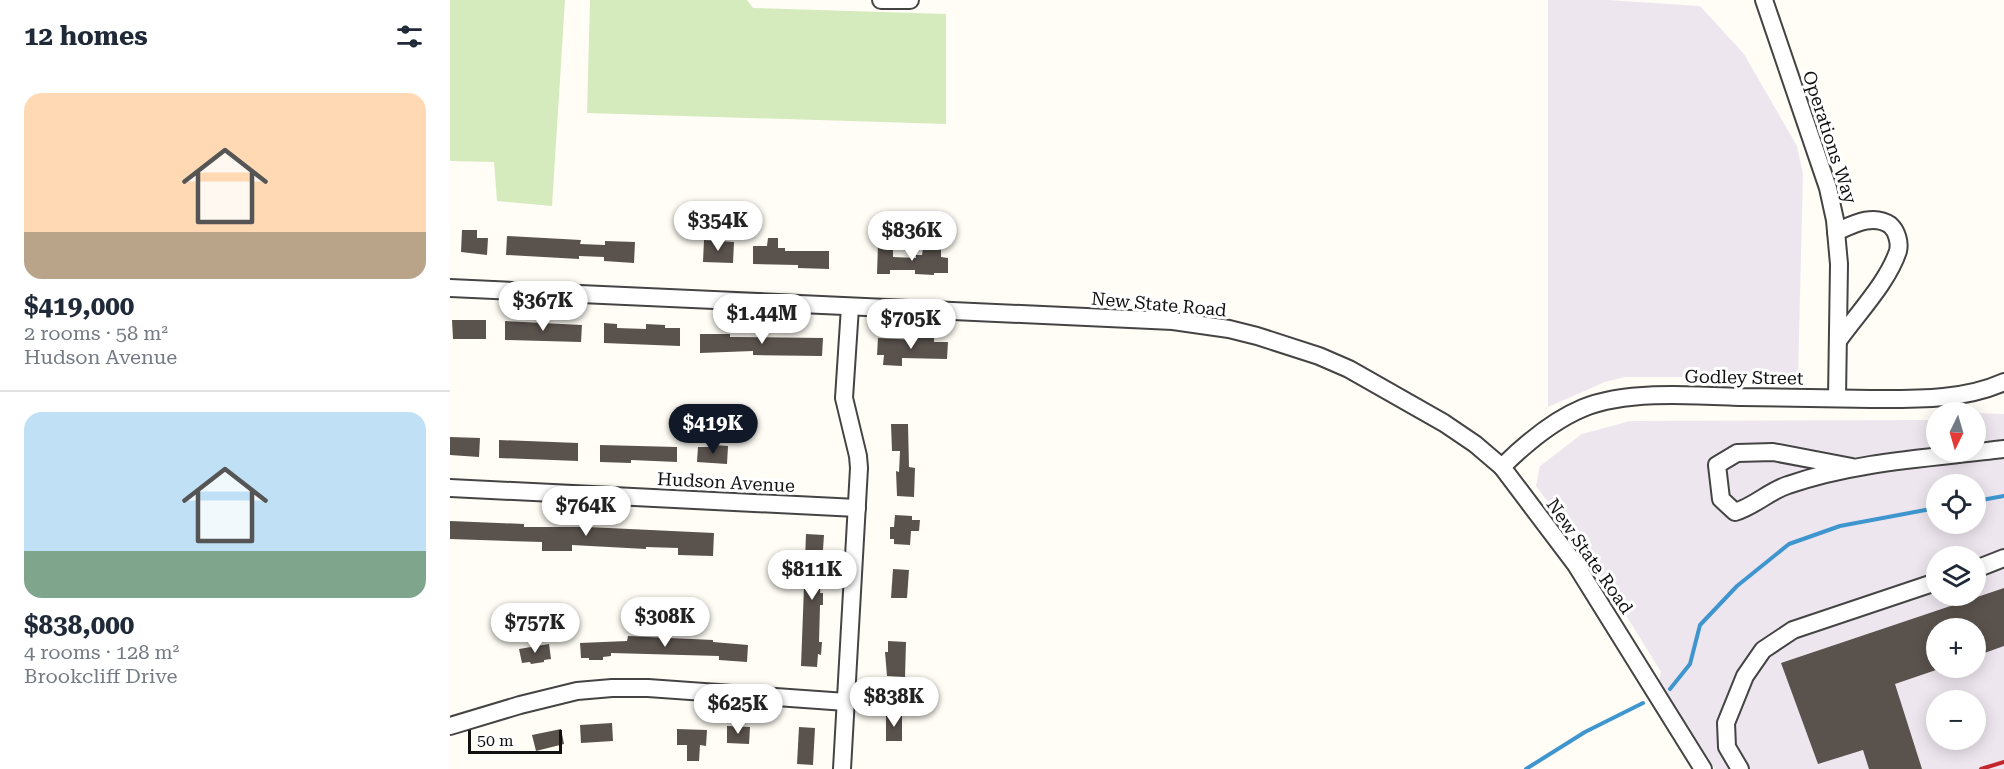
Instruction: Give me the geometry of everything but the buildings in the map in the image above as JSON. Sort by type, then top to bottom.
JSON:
[{"type":"street","points":[[881,0],[910,0]]},
{"type":"street","name":"Operations Way","points":[[1764,0],[1828,188],[1839,264],[1837,398]]},
{"type":"street","points":[[1836,232],[1862,220],[1874,220],[1889,225],[1897,235],[1899,249],[1887,274],[1838,341]]},
{"type":"street","name":"New State Road","points":[[450,288],[1173,321],[1229,329],[1318,356],[1377,384],[1444,423],[1475,444],[1502,467],[1576,565],[1703,769]]},
{"type":"street","points":[[842,769],[858,456],[844,398],[850,307]]},
{"type":"street","name":"Godley Street","points":[[1502,467],[1538,434],[1563,418],[1584,408],[1616,400],[1696,395],[1925,399],[1962,394],[2004,382]]},
{"type":"street","points":[[1852,467],[1773,452],[1737,453],[1716,465],[1721,499],[1735,512],[1749,508],[1785,485],[1852,467],[2004,449]]},
{"type":"street","name":"Hudson Avenue","points":[[450,489],[857,508]]},
{"type":"street","points":[[1986,565],[2004,558]]},
{"type":"street","points":[[1740,769],[1727,747],[1726,723],[1745,676],[1763,650],[1793,630],[1926,585]]},
{"type":"street","points":[[450,726],[577,691],[612,688],[648,688],[846,702]]},
{"type":"shaded area","points":[[1548,0],[1607,0],[1700,6],[1744,54],[1797,146],[1803,174],[1798,377],[1625,377],[1605,382],[1548,407]]},
{"type":"shaded area","points":[[1986,413],[2004,414],[2004,769],[1715,769],[1659,681],[1661,672],[1632,625],[1582,548],[1536,486],[1540,466],[1582,434],[1630,421],[1926,420],[1926,462],[1986,462]]},
{"type":"green space","points":[[450,0],[565,0],[552,206],[497,201],[494,162],[450,161]]},
{"type":"green space","points":[[590,0],[747,0],[753,8],[946,14],[946,124],[587,113]]},
{"type":"waterway","points":[[1986,499],[2004,496]]},
{"type":"waterway","points":[[1670,689],[1690,664],[1700,625],[1737,586],[1789,544],[1840,526],[1926,510]]},
{"type":"waterway","points":[[1526,769],[1585,732],[1643,703]]},
{"type":"railway","points":[[1981,769],[2004,762]]}]
